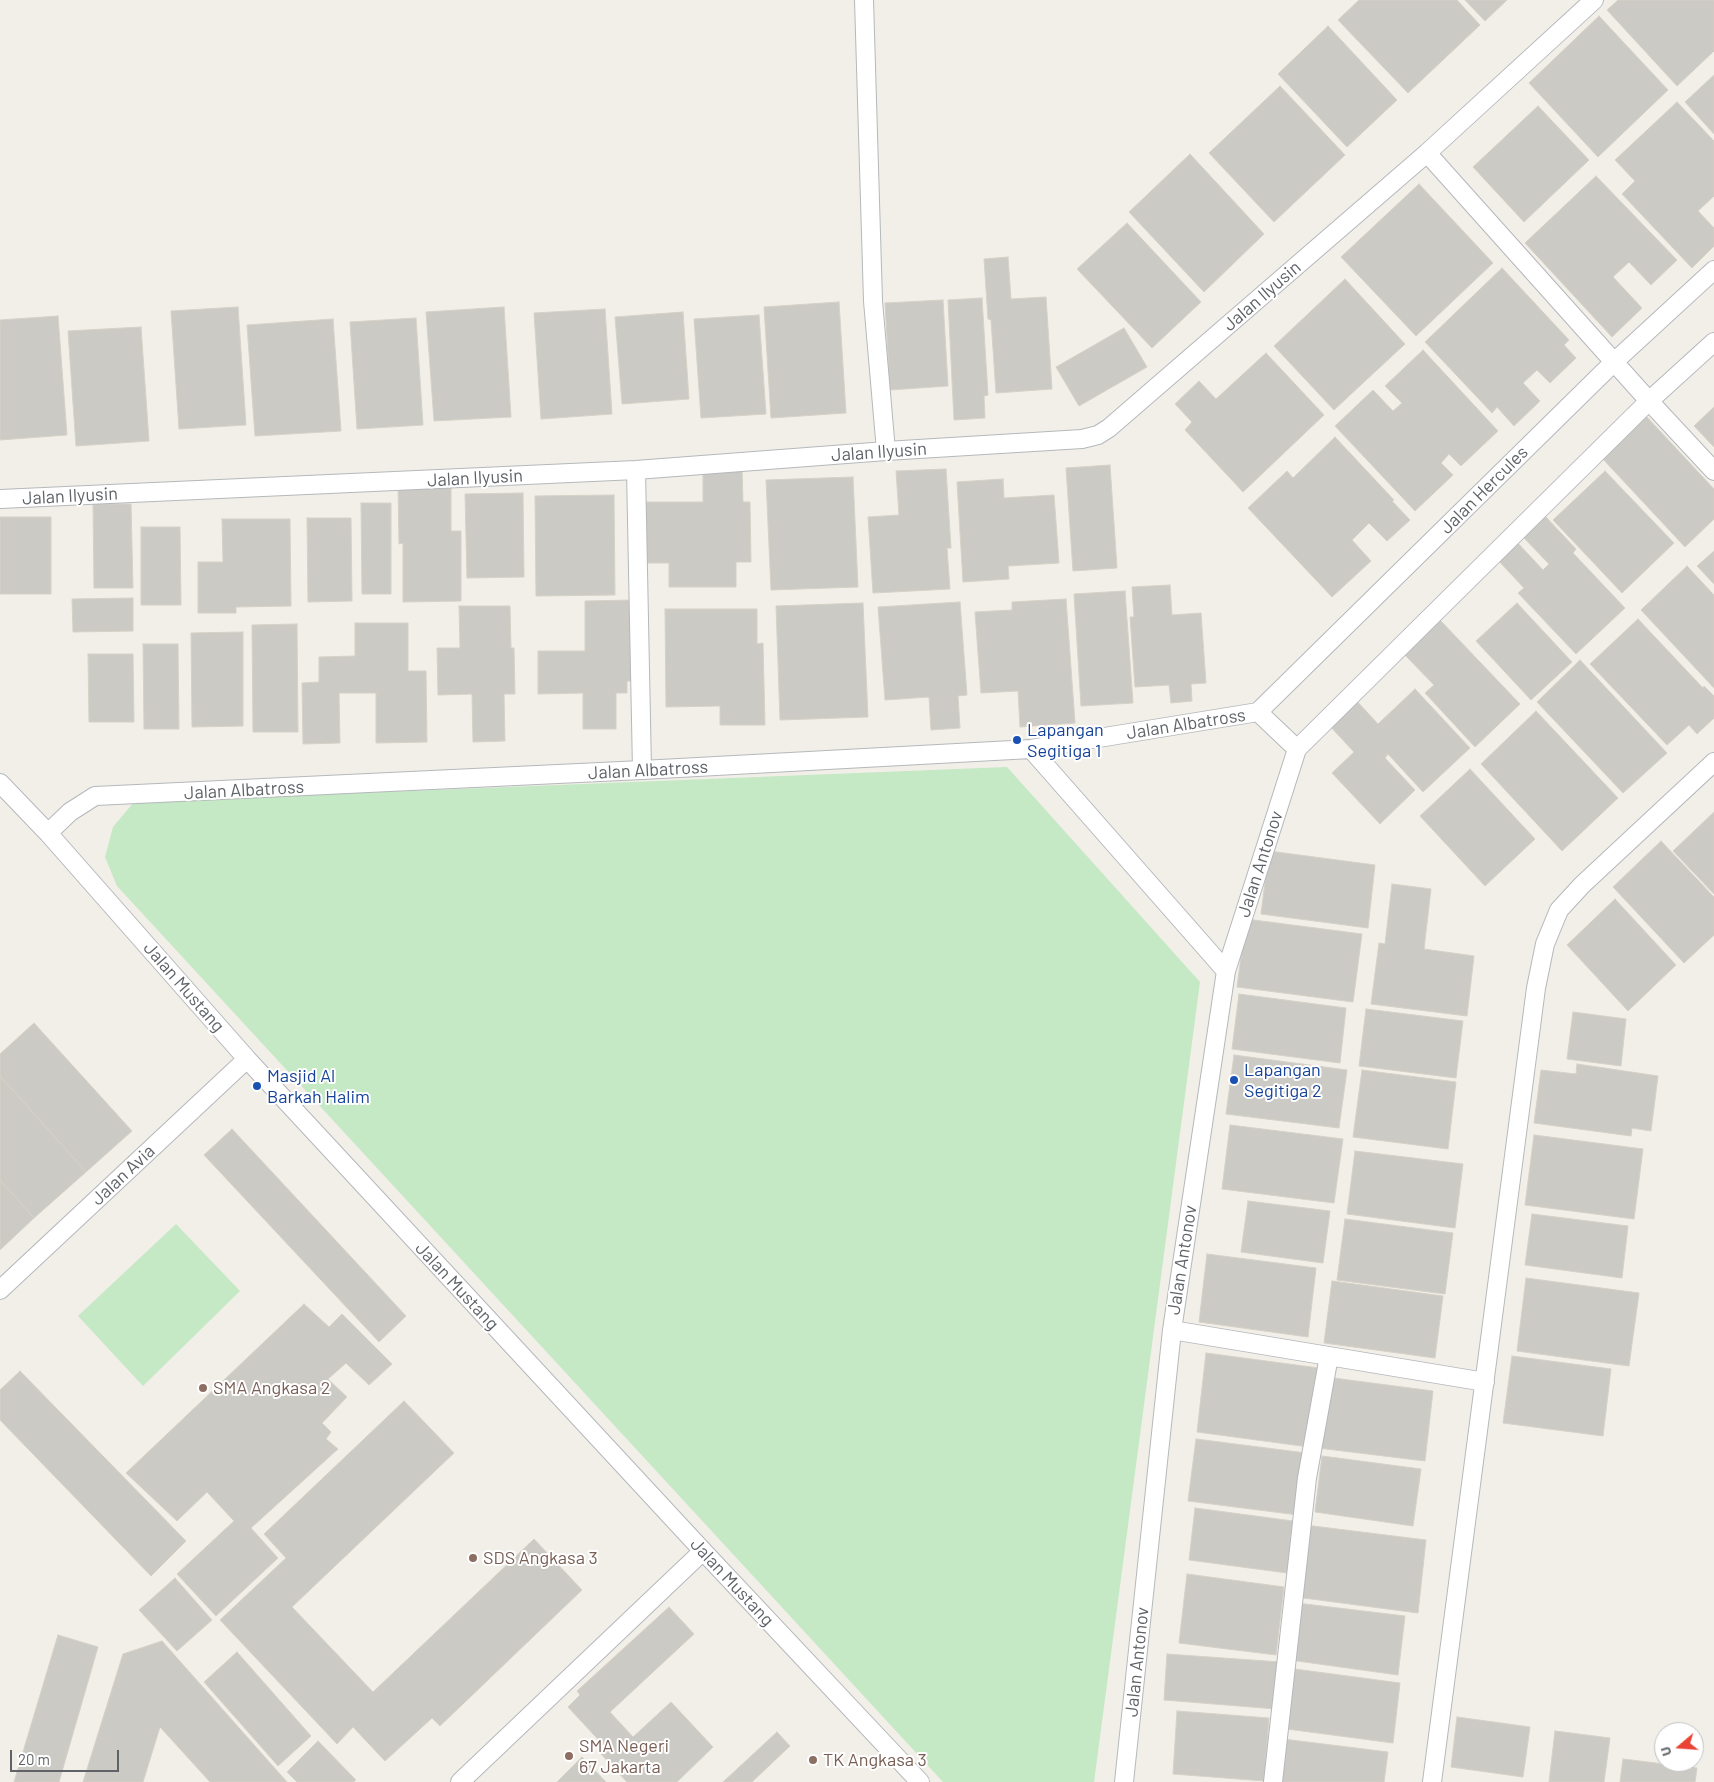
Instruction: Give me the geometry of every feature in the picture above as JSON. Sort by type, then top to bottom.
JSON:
[{"type":"lane","points":[[864,0],[873,301],[886,451]]},
{"type":"lane","name":"Jalan Ilyusin","points":[[0,499],[636,470],[1082,438],[1098,435],[1109,428],[1427,153],[1594,0]]},
{"type":"lane","points":[[1427,153],[1714,471]]},
{"type":"lane","name":"Jalan Hercules","points":[[1258,712],[1614,362],[1714,270]]},
{"type":"lane","points":[[1258,712],[1297,749],[1649,401],[1714,342]]},
{"type":"lane","points":[[636,470],[642,770]]},
{"type":"lane","name":"Jalan Albatross","points":[[48,833],[70,812],[95,796],[1031,749],[1258,712]]},
{"type":"lane","points":[[1031,749],[1226,971]]},
{"type":"lane","name":"Jalan Antonov","points":[[1124,1782],[1172,1330],[1226,971],[1297,749]]},
{"type":"lane","points":[[1432,1782],[1536,988],[1545,944],[1559,910],[1582,885],[1714,762]]},
{"type":"lane","name":"Jalan Mustang","points":[[0,783],[48,833],[247,1058],[703,1552],[920,1782]]},
{"type":"lane","name":"Jalan Avia","points":[[0,1290],[247,1058]]},
{"type":"lane","points":[[1172,1330],[1485,1382]]},
{"type":"lane","points":[[1273,1782],[1307,1478],[1329,1356]]},
{"type":"lane","points":[[460,1782],[703,1552]]},
{"type":"green space","points":[[1007,767],[1200,982],[1094,1782],[943,1782],[117,886],[105,857],[113,827],[134,802]]},
{"type":"green space","points":[[176,1224],[240,1291],[143,1386],[78,1316]]},
{"type":"building","points":[[1359,0],[1457,0],[1480,25],[1408,93],[1338,20]]},
{"type":"building","points":[[1465,0],[1507,0],[1485,21]]},
{"type":"building","points":[[1618,0],[1714,0],[1714,51],[1677,86],[1607,10]]},
{"type":"building","points":[[1599,16],[1668,90],[1598,157],[1529,83]]},
{"type":"building","points":[[1328,26],[1397,100],[1347,147],[1278,74]]},
{"type":"building","points":[[1714,75],[1714,134],[1685,102]]},
{"type":"building","points":[[1280,86],[1345,155],[1274,222],[1209,153]]},
{"type":"building","points":[[1677,102],[1714,141],[1714,196],[1698,211],[1714,228],[1714,246],[1692,268],[1622,194],[1635,181],[1615,160]]},
{"type":"building","points":[[1538,106],[1589,160],[1524,222],[1473,167]]},
{"type":"building","points":[[1190,154],[1264,234],[1204,292],[1129,212]]},
{"type":"building","points":[[1596,176],[1677,260],[1651,285],[1629,262],[1613,277],[1642,308],[1612,337],[1525,243]]},
{"type":"building","points":[[1419,184],[1493,263],[1416,336],[1341,257]]},
{"type":"building","points":[[1127,223],[1201,302],[1152,348],[1077,269]]},
{"type":"building","points":[[1008,257],[1011,299],[1046,297],[1052,389],[996,393],[991,320],[988,319],[984,259]]},
{"type":"building","points":[[1502,268],[1569,340],[1564,345],[1576,358],[1550,383],[1537,370],[1523,383],[1540,401],[1514,426],[1497,407],[1492,413],[1425,342]]},
{"type":"building","points":[[1345,279],[1405,344],[1334,410],[1274,346]]},
{"type":"building","points":[[982,298],[988,395],[984,396],[985,418],[954,420],[948,300]]},
{"type":"building","points":[[943,300],[948,386],[890,390],[885,303]]},
{"type":"building","points":[[839,302],[846,413],[771,418],[764,307]]},
{"type":"building","points":[[238,307],[246,425],[179,429],[171,311]]},
{"type":"building","points":[[504,307],[511,417],[434,421],[426,312]]},
{"type":"building","points":[[605,309],[612,414],[541,419],[534,313]]},
{"type":"building","points":[[683,312],[689,399],[622,404],[615,317]]},
{"type":"building","points":[[759,315],[766,414],[701,418],[694,319]]},
{"type":"building","points":[[58,316],[67,435],[0,440],[0,320]]},
{"type":"building","points":[[416,318],[423,425],[357,429],[350,322]]},
{"type":"building","points":[[333,319],[341,431],[255,436],[247,325]]},
{"type":"building","points":[[141,327],[149,441],[76,446],[68,331]]},
{"type":"building","points":[[1124,328],[1147,367],[1079,406],[1056,367]]},
{"type":"building","points":[[1423,350],[1498,431],[1461,466],[1449,454],[1441,463],[1453,475],[1415,511],[1335,426],[1373,390],[1393,411],[1402,403],[1385,386]]},
{"type":"building","points":[[1266,353],[1324,415],[1243,492],[1185,430],[1192,422],[1175,404],[1199,381],[1216,399]]},
{"type":"building","points":[[1714,407],[1714,447],[1694,426]]},
{"type":"building","points":[[1645,415],[1714,489],[1714,519],[1685,547],[1601,457]]},
{"type":"building","points":[[1335,437],[1394,500],[1392,501],[1410,520],[1387,541],[1369,523],[1352,540],[1371,561],[1332,597],[1248,508],[1287,471],[1293,478]]},
{"type":"building","points":[[1110,465],[1117,568],[1073,571],[1066,468]]},
{"type":"building","points":[[703,468],[742,468],[743,502],[750,502],[751,562],[736,562],[736,587],[669,587],[669,563],[643,563],[643,502],[703,502]]},
{"type":"building","points":[[946,469],[951,548],[947,548],[950,589],[873,593],[868,517],[899,515],[896,471]]},
{"type":"building","points":[[1605,471],[1674,543],[1622,593],[1553,520]]},
{"type":"building","points":[[853,477],[858,587],[771,590],[766,480]]},
{"type":"building","points":[[1003,479],[1004,498],[1054,495],[1059,563],[1008,566],[1009,579],[963,582],[957,482]]},
{"type":"building","points":[[398,487],[451,487],[451,531],[461,531],[461,601],[403,602],[403,543],[399,544]]},
{"type":"building","points":[[523,493],[524,577],[467,578],[465,494]]},
{"type":"building","points":[[614,495],[615,595],[536,596],[535,496]]},
{"type":"building","points":[[361,503],[391,503],[391,594],[362,594]]},
{"type":"building","points":[[93,504],[131,504],[133,588],[94,588]]},
{"type":"building","points":[[1545,516],[1576,549],[1573,553],[1625,608],[1576,654],[1518,593],[1524,588],[1496,558],[1515,540],[1543,570],[1549,564],[1523,537]]},
{"type":"building","points":[[0,517],[51,517],[51,594],[0,594]]},
{"type":"building","points":[[307,518],[351,518],[352,601],[308,602]]},
{"type":"building","points":[[222,519],[290,519],[291,606],[236,607],[236,613],[198,613],[198,562],[223,562]]},
{"type":"building","points":[[141,527],[180,527],[181,605],[141,605]]},
{"type":"building","points":[[1714,551],[1714,584],[1697,566]]},
{"type":"building","points":[[1687,566],[1714,595],[1714,688],[1641,610]]},
{"type":"building","points":[[1170,585],[1172,615],[1201,613],[1206,683],[1191,684],[1192,701],[1171,703],[1169,685],[1135,687],[1130,617],[1134,617],[1132,587]]},
{"type":"building","points":[[1125,591],[1133,703],[1081,706],[1074,594]]},
{"type":"building","points":[[133,598],[133,631],[73,632],[72,599]]},
{"type":"building","points":[[1066,599],[1075,723],[1020,727],[1018,691],[981,693],[975,612],[1012,610],[1012,602]]},
{"type":"building","points":[[634,600],[635,681],[627,681],[627,693],[616,693],[616,729],[583,729],[583,693],[538,694],[538,651],[585,651],[585,601]]},
{"type":"building","points":[[960,602],[967,695],[958,696],[960,728],[931,730],[929,697],[885,700],[878,607]]},
{"type":"building","points":[[863,603],[868,717],[780,720],[776,606]]},
{"type":"building","points":[[1517,603],[1572,662],[1531,700],[1476,641]]},
{"type":"building","points":[[459,606],[510,606],[511,648],[514,648],[515,694],[504,694],[505,741],[473,742],[472,694],[438,695],[437,648],[460,648]]},
{"type":"building","points":[[665,609],[757,609],[757,644],[763,643],[765,725],[720,725],[720,706],[666,707]]},
{"type":"building","points":[[1439,619],[1520,704],[1475,747],[1425,693],[1434,685],[1403,653]]},
{"type":"building","points":[[1638,619],[1703,688],[1704,686],[1714,696],[1714,718],[1697,734],[1689,725],[1667,745],[1590,664]]},
{"type":"building","points":[[355,623],[408,623],[408,671],[426,671],[427,742],[376,743],[376,693],[339,693],[340,743],[303,744],[302,683],[319,682],[319,657],[355,656]]},
{"type":"building","points":[[297,624],[298,732],[253,732],[252,625]]},
{"type":"building","points":[[243,632],[243,726],[192,727],[191,633]]},
{"type":"building","points":[[143,644],[178,644],[179,729],[144,729]]},
{"type":"building","points":[[88,654],[133,654],[134,722],[89,722]]},
{"type":"building","points":[[1580,660],[1667,753],[1623,793],[1537,702]]},
{"type":"building","points":[[1415,689],[1470,748],[1423,792],[1388,754],[1385,758],[1415,790],[1380,824],[1332,773],[1354,752],[1327,723],[1354,698],[1378,724]]},
{"type":"building","points":[[1536,711],[1618,798],[1562,851],[1481,764]]},
{"type":"building","points":[[1470,769],[1535,839],[1485,886],[1420,816]]},
{"type":"building","points":[[1714,812],[1714,894],[1673,851]]},
{"type":"building","points":[[1661,841],[1714,897],[1714,935],[1684,963],[1613,887]]},
{"type":"building","points":[[1269,851],[1375,865],[1368,928],[1261,914]]},
{"type":"building","points":[[1392,884],[1431,889],[1424,949],[1474,956],[1467,1016],[1371,1004],[1379,943],[1385,944]]},
{"type":"building","points":[[1615,899],[1676,965],[1628,1011],[1567,945]]},
{"type":"building","points":[[1246,919],[1362,934],[1353,1002],[1237,987]]},
{"type":"building","points":[[1239,994],[1346,1008],[1340,1063],[1232,1049]]},
{"type":"building","points":[[1366,1009],[1463,1021],[1456,1078],[1359,1066]]},
{"type":"building","points":[[1573,1012],[1626,1019],[1621,1066],[1567,1059]]},
{"type":"building","points":[[34,1023],[132,1131],[86,1172],[0,1076],[0,1054]]},
{"type":"building","points":[[1234,1055],[1347,1070],[1339,1128],[1226,1114]]},
{"type":"building","points":[[1577,1064],[1658,1076],[1651,1131],[1632,1128],[1631,1136],[1534,1123],[1541,1070],[1576,1074]]},
{"type":"building","points":[[1362,1070],[1456,1082],[1448,1149],[1353,1137]]},
{"type":"building","points":[[0,1076],[86,1172],[34,1218],[0,1180]]},
{"type":"building","points":[[1230,1125],[1343,1139],[1334,1203],[1222,1189]]},
{"type":"building","points":[[232,1129],[406,1316],[379,1342],[204,1155]]},
{"type":"building","points":[[1534,1135],[1643,1149],[1634,1219],[1525,1205]]},
{"type":"building","points":[[1355,1151],[1463,1164],[1455,1228],[1347,1214]]},
{"type":"building","points":[[0,1180],[34,1218],[0,1250]]},
{"type":"building","points":[[1248,1201],[1330,1211],[1323,1263],[1241,1252]]},
{"type":"building","points":[[1532,1214],[1628,1226],[1622,1278],[1525,1265]]},
{"type":"building","points":[[1345,1219],[1453,1233],[1445,1294],[1337,1280]]},
{"type":"building","points":[[1207,1254],[1316,1268],[1308,1337],[1199,1322]]},
{"type":"building","points":[[1526,1278],[1639,1293],[1629,1366],[1517,1351]]},
{"type":"building","points":[[1332,1281],[1443,1296],[1435,1358],[1324,1343]]},
{"type":"building","points":[[304,1304],[329,1327],[342,1314],[392,1364],[369,1385],[346,1363],[328,1379],[347,1397],[322,1423],[331,1432],[326,1439],[338,1449],[251,1528],[278,1558],[216,1616],[177,1574],[234,1521],[207,1492],[177,1521],[126,1473]]},
{"type":"building","points":[[1206,1353],[1319,1368],[1309,1447],[1197,1432]]},
{"type":"building","points":[[1512,1356],[1611,1369],[1603,1436],[1503,1423]]},
{"type":"building","points":[[20,1371],[186,1541],[151,1576],[0,1420],[0,1390]]},
{"type":"building","points":[[1326,1377],[1433,1391],[1425,1461],[1318,1448]]},
{"type":"building","points":[[404,1401],[454,1453],[292,1607],[373,1692],[534,1539],[582,1590],[440,1726],[432,1718],[385,1761],[353,1727],[337,1744],[220,1620],[286,1558],[264,1534]]},
{"type":"building","points":[[1196,1439],[1306,1453],[1298,1515],[1188,1501]]},
{"type":"building","points":[[1322,1456],[1421,1469],[1413,1526],[1315,1512]]},
{"type":"building","points":[[1195,1508],[1293,1521],[1287,1573],[1189,1560]]},
{"type":"building","points":[[1305,1525],[1426,1540],[1418,1613],[1296,1597]]},
{"type":"building","points":[[1187,1574],[1284,1587],[1276,1655],[1179,1643]]},
{"type":"building","points":[[175,1578],[212,1620],[177,1651],[139,1610]]},
{"type":"building","points":[[1297,1603],[1405,1616],[1398,1675],[1290,1660]]},
{"type":"building","points":[[669,1607],[694,1634],[610,1712],[633,1737],[671,1702],[713,1747],[677,1782],[627,1782],[601,1754],[607,1749],[568,1707],[580,1695],[577,1691]]},
{"type":"building","points":[[58,1635],[98,1647],[59,1782],[14,1782]]},
{"type":"building","points":[[162,1641],[287,1782],[210,1782],[160,1727],[143,1782],[83,1782],[123,1654]]},
{"type":"building","points":[[237,1652],[311,1736],[278,1766],[204,1682]]},
{"type":"building","points":[[1167,1654],[1280,1662],[1276,1709],[1164,1700]]},
{"type":"building","points":[[1295,1669],[1400,1683],[1393,1743],[1287,1729]]},
{"type":"building","points":[[1177,1711],[1269,1718],[1264,1781],[1173,1774]]},
{"type":"building","points":[[1457,1717],[1530,1727],[1523,1777],[1451,1767]]},
{"type":"building","points":[[1555,1731],[1610,1738],[1604,1782],[1549,1782]]},
{"type":"building","points":[[777,1732],[790,1746],[752,1782],[723,1782]]},
{"type":"building","points":[[1283,1739],[1388,1752],[1384,1782],[1277,1782]]},
{"type":"building","points":[[318,1741],[356,1780],[353,1782],[297,1782],[287,1772]]},
{"type":"building","points":[[582,1757],[606,1782],[557,1782]]},
{"type":"building","points":[[1623,1759],[1654,1763],[1654,1772],[1696,1772],[1695,1782],[1620,1782]]},
{"type":"place","name":"Lapangan Segitiga 1","points":[[1017,740]]},
{"type":"place","name":"Lapangan Segitiga 2","points":[[1234,1080]]},
{"type":"place","name":"Masjid Al Barkah Halim","points":[[257,1086]]},
{"type":"place","name":"SMA Angkasa 2","points":[[203,1388]]},
{"type":"place","name":"SDS Angkasa 3","points":[[473,1558]]},
{"type":"place","name":"SMA Negeri 67 Jakarta","points":[[569,1756]]},
{"type":"place","name":"TK Angkasa 3","points":[[813,1760]]}]
